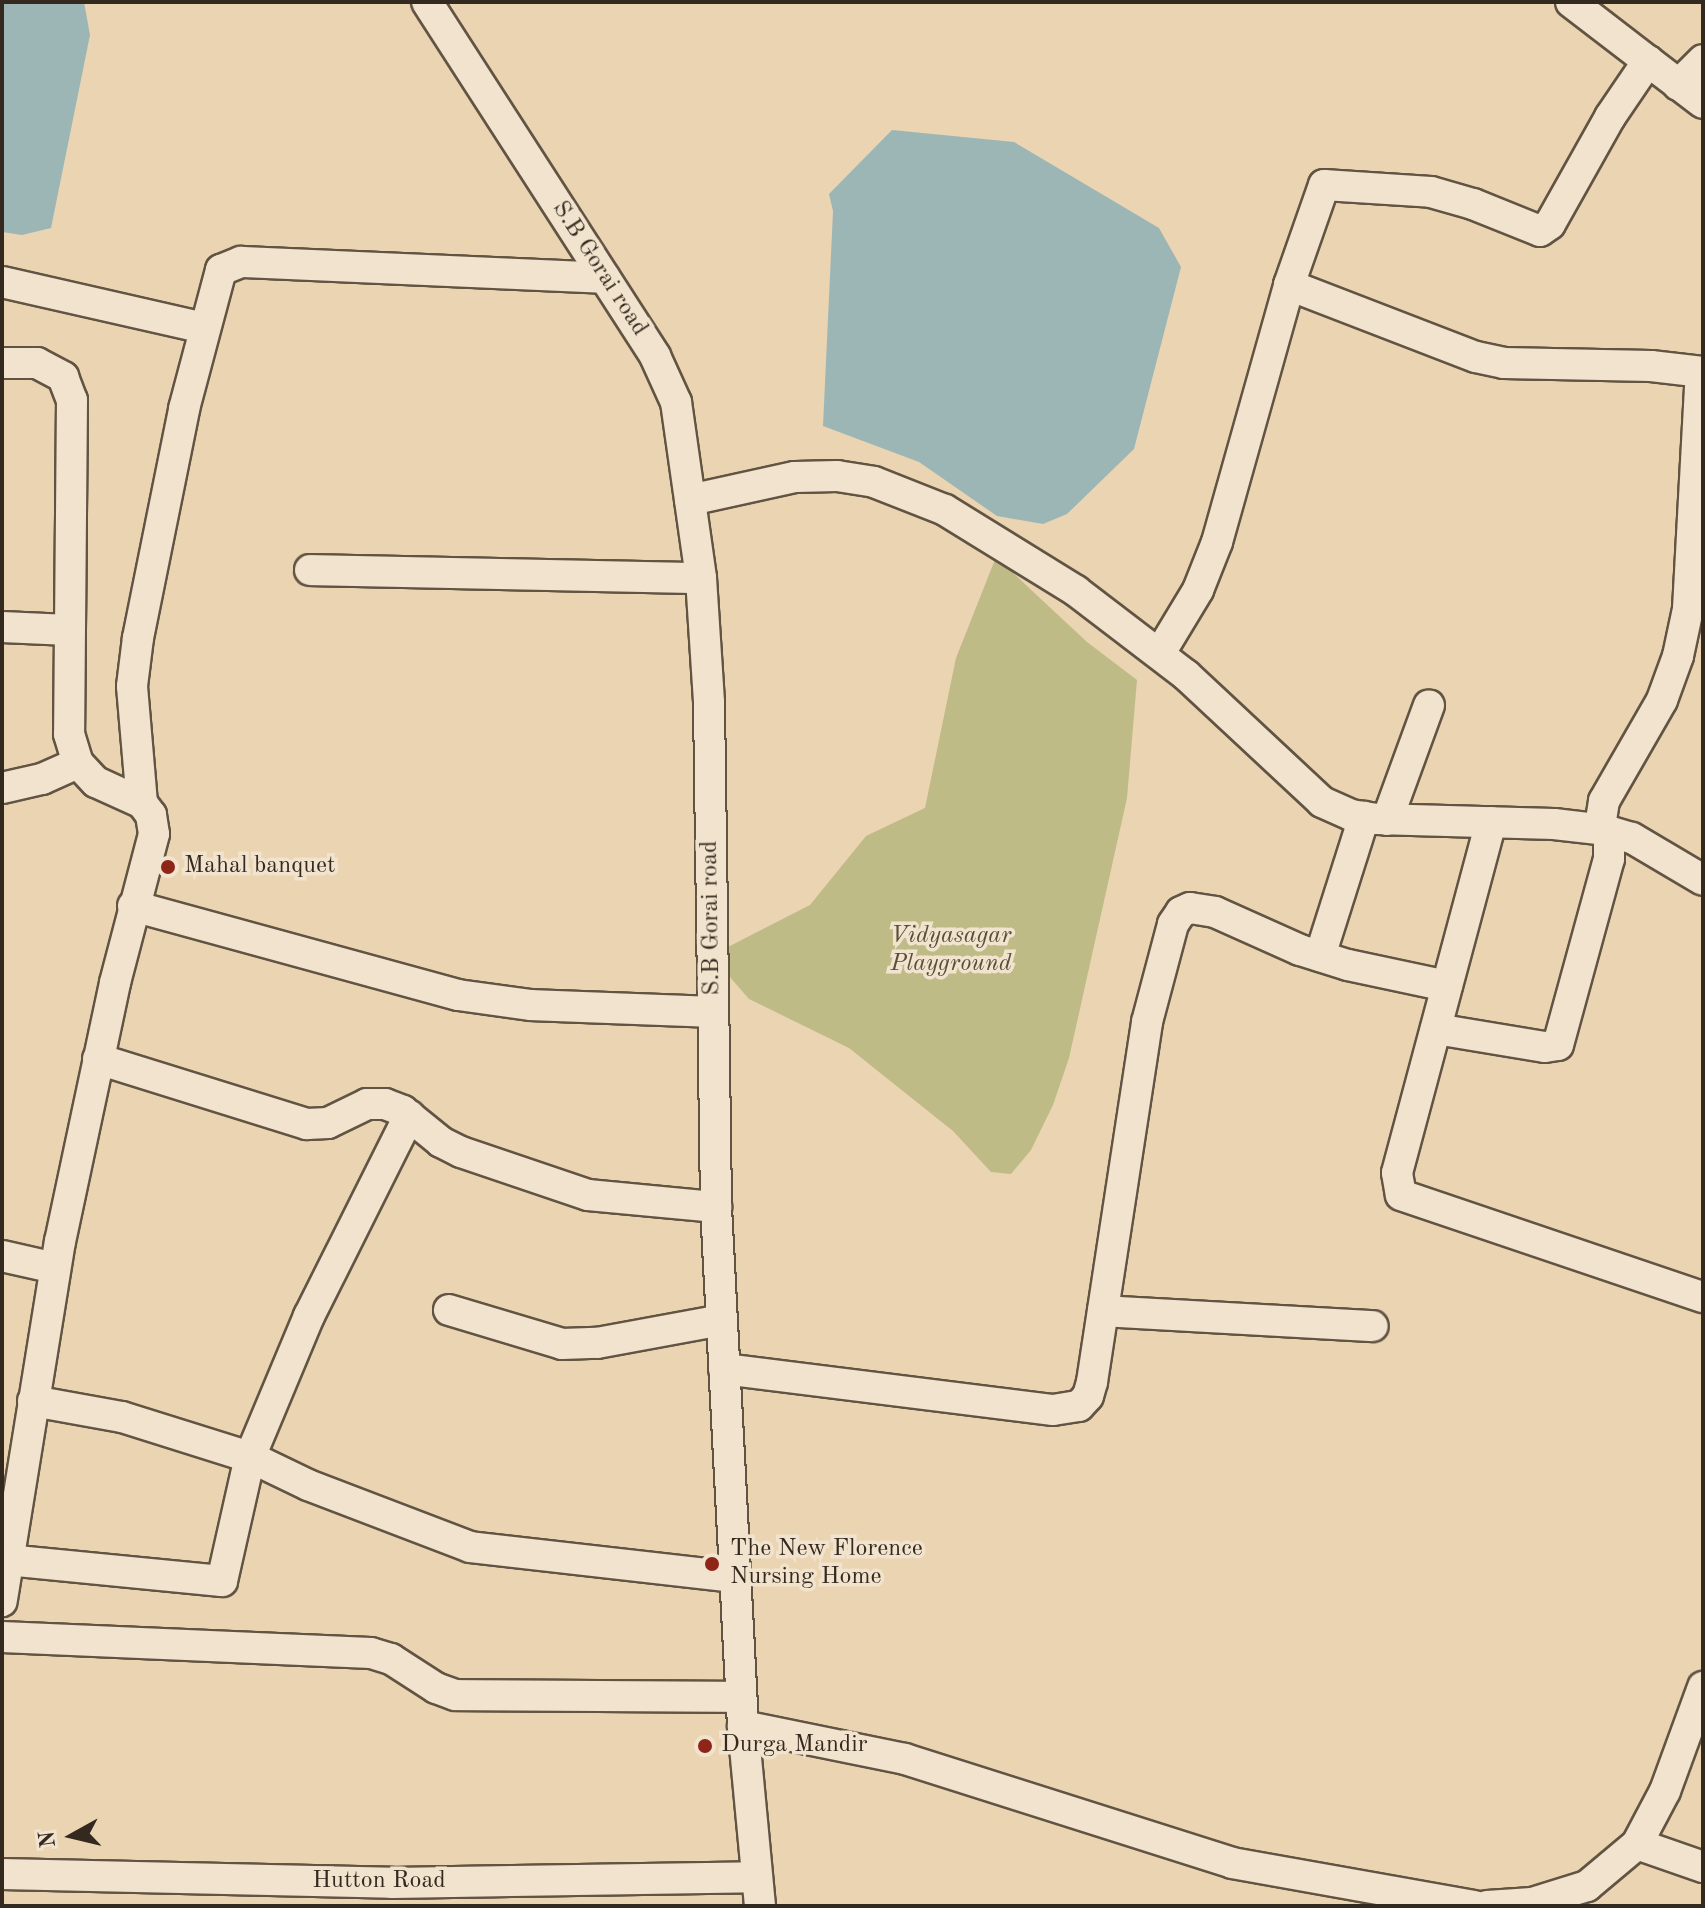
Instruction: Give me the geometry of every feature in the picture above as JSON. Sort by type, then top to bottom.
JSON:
[{"type":"street","points":[[1571,2],[1703,103]]},
{"type":"street","name":"S.B Gorai road","points":[[440,7],[655,356],[676,402],[701,578],[709,703],[716,1207],[742,1711],[758,1892]]},
{"type":"street","points":[[1678,85],[1703,60]]},
{"type":"street","points":[[1160,653],[1198,590],[1217,542],[1289,285],[1324,185],[1431,192],[1473,204],[1534,230],[1546,230],[1610,117],[1648,61]]},
{"type":"street","points":[[142,803],[132,686],[138,638],[184,409],[221,270],[241,262],[605,278]]},
{"type":"street","points":[[2,282],[205,328]]},
{"type":"street","points":[[1289,285],[1476,357],[1504,363],[1651,366],[1702,372],[1688,609],[1678,656],[1662,700],[1604,801],[1601,820],[1609,839],[1609,859],[1558,1045],[1545,1047],[1436,1029]]},
{"type":"street","points":[[2,363],[37,363],[63,377],[72,400],[69,734],[78,763],[96,782],[142,803],[151,815],[154,834],[133,906],[98,1059],[55,1268],[2,1601]]},
{"type":"street","points":[[690,500],[795,477],[837,476],[874,482],[945,510],[1076,591],[1160,653],[1322,802],[1375,819],[1491,822],[1605,830],[1632,838],[1703,880]]},
{"type":"street","points":[[310,570],[701,578]]},
{"type":"street","points":[[2,627],[69,630]]},
{"type":"street","points":[[1320,956],[1375,819],[1429,705]]},
{"type":"street","points":[[2,788],[42,779],[78,763]]},
{"type":"street","points":[[1491,822],[1397,1173],[1401,1195],[1703,1297]]},
{"type":"street","points":[[133,906],[458,995],[531,1005],[713,1012]]},
{"type":"street","points":[[724,1369],[1068,1410],[1079,1406],[1088,1396],[1147,1022],[1173,924],[1181,912],[1190,908],[1215,912],[1265,937],[1320,956],[1447,986]]},
{"type":"street","points":[[98,1059],[307,1124],[328,1123],[367,1104],[385,1104],[409,1116],[441,1142],[461,1152],[588,1195],[716,1207]]},
{"type":"street","points":[[7,1560],[222,1581],[250,1457],[309,1316],[409,1116]]},
{"type":"street","points":[[2,1256],[55,1268]]},
{"type":"street","points":[[449,1310],[562,1344],[597,1343],[722,1320]]},
{"type":"street","points":[[1103,1311],[1373,1326]]},
{"type":"street","points":[[33,1401],[122,1417],[250,1457],[308,1485],[470,1547],[735,1577]]},
{"type":"street","points":[[2,1637],[371,1653],[391,1659],[436,1688],[455,1695],[742,1711],[1336,1894],[1474,1906]]},
{"type":"street","points":[[1487,1906],[1534,1904],[1587,1886],[1637,1844],[1665,1791],[1703,1687]]},
{"type":"street","points":[[1637,1844],[1703,1867]]},
{"type":"street","name":"Hutton Road","points":[[2,1874],[152,1892],[392,1895],[758,1892]]},
{"type":"green space","name":"Vidyasagar Playground","points":[[996,557],[1087,642],[1137,680],[1127,798],[1069,1058],[1053,1105],[1031,1150],[1011,1174],[991,1172],[953,1131],[849,1048],[749,999],[729,976],[728,947],[810,905],[866,836],[925,808],[956,658]]},
{"type":"water","points":[[2,2],[84,2],[90,35],[51,228],[22,235],[2,232]]},
{"type":"water","points":[[892,130],[1014,142],[1159,228],[1181,267],[1134,449],[1067,514],[1043,524],[997,516],[919,462],[823,426],[833,211],[829,194]]},
{"type":"place","name":"Mahal banquet","points":[[168,867]]},
{"type":"place","name":"The New Florence Nursing Home","points":[[712,1564]]},
{"type":"place","name":"Durga Mandir","points":[[705,1746]]}]
